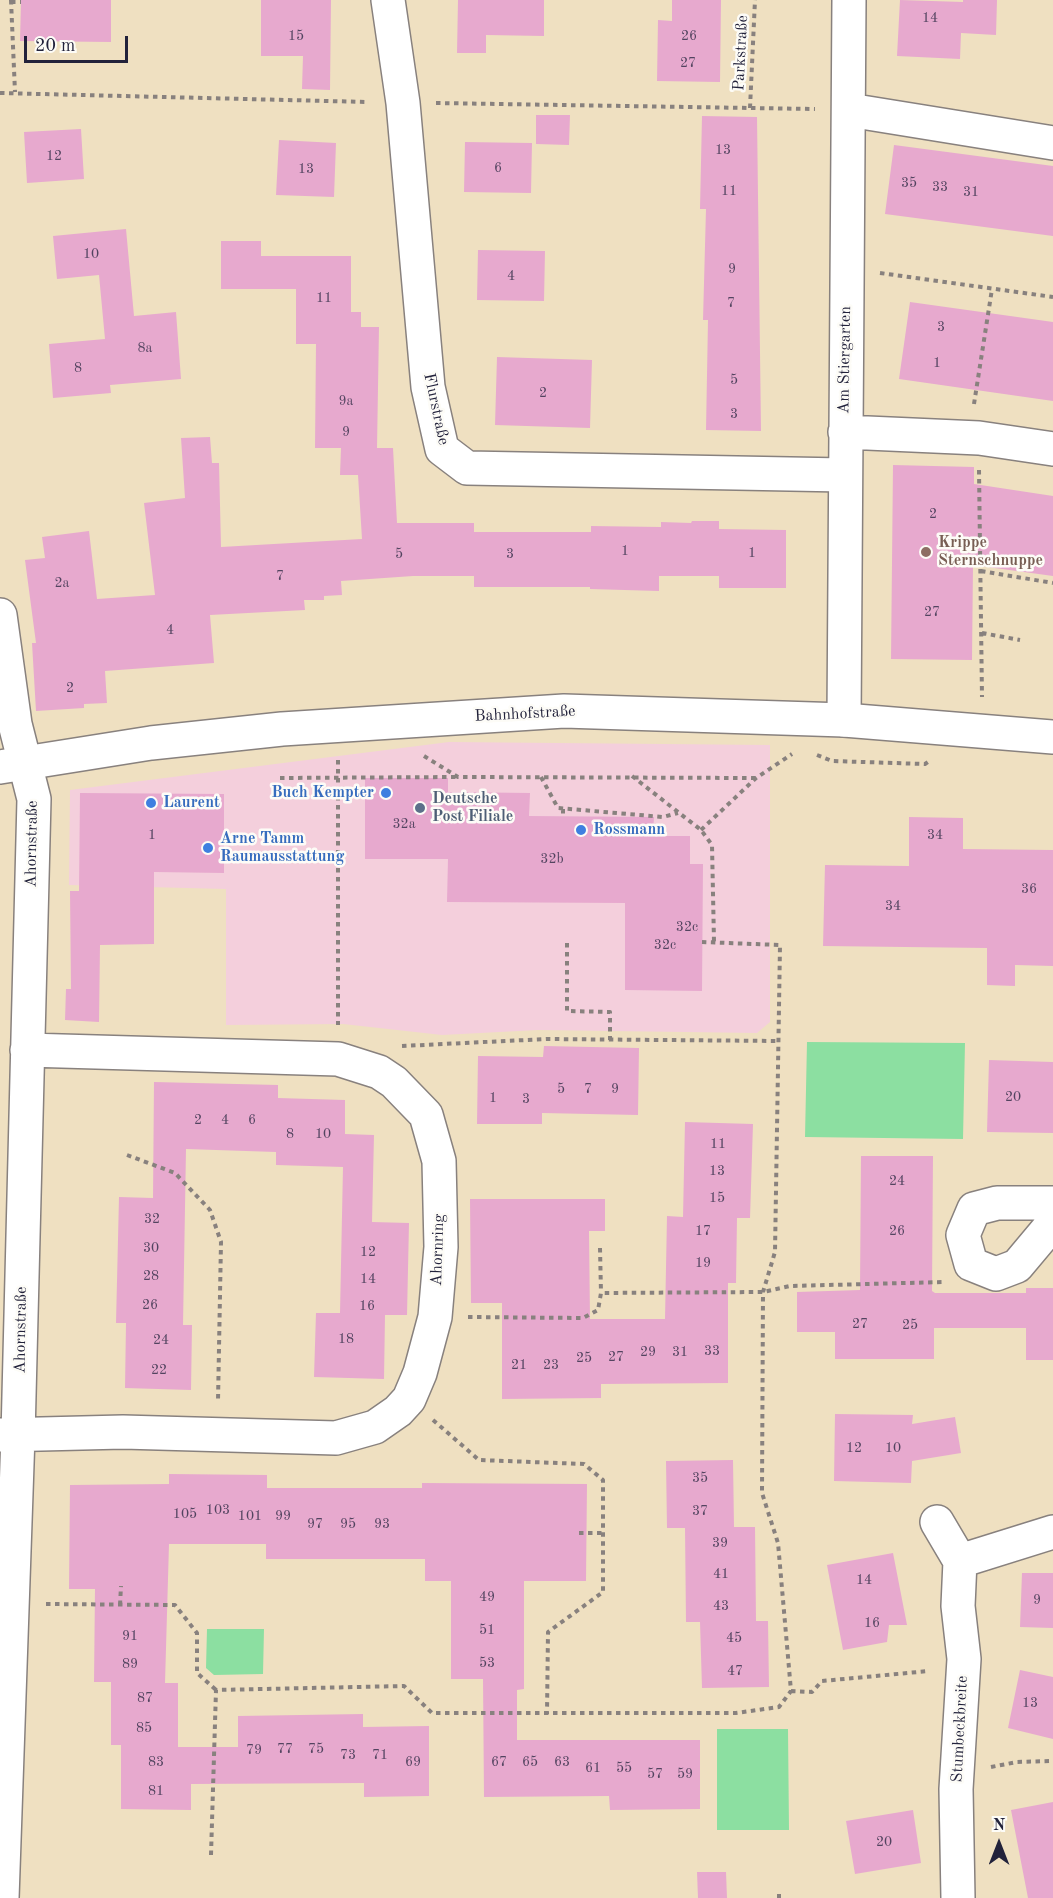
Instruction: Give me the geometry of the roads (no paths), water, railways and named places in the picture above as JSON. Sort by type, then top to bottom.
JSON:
[{"type":"street","name":"Flurstraße","points":[[388,0],[403,103],[428,387],[442,449],[467,468],[844,475]]},
{"type":"street","name":"Am Stiergarten","points":[[844,720],[849,0]]},
{"type":"street","points":[[849,110],[1053,143]]},
{"type":"street","points":[[845,432],[969,438],[1053,449]]},
{"type":"street","name":"Ahornstraße","points":[[0,615],[15,724],[13,765],[34,799],[27,1050],[9,1435],[13,1603],[3,1898]]},
{"type":"street","name":"Bahnhofstraße","points":[[13,765],[151,743],[338,724],[564,711],[844,720],[1053,737]]},
{"type":"street","name":"Ahornring","points":[[9,1435],[123,1432],[336,1438],[375,1427],[398,1411],[409,1399],[420,1373],[435,1317],[441,1247],[439,1161],[426,1115],[394,1082],[378,1072],[338,1059],[27,1050]]},
{"type":"street","points":[[1053,1203],[997,1203],[974,1209],[963,1234],[971,1264],[996,1274],[1017,1266],[1053,1222]]},
{"type":"street","points":[[937,1522],[960,1561],[1053,1532]]},
{"type":"street","name":"Stumbeckbreite","points":[[958,1898],[957,1773],[964,1659],[958,1606],[960,1561]]},
{"type":"place","name":"Krippe Sternschnuppe","points":[[926,552]]},
{"type":"place","name":"Buch Kempter","points":[[386,793]]},
{"type":"place","name":"Laurent","points":[[151,803]]},
{"type":"place","name":"Deutsche Post Filiale","points":[[420,808]]},
{"type":"place","name":"Rossmann","points":[[581,830]]},
{"type":"place","name":"Arne Tamm Raumausstattung","points":[[208,848]]}]
